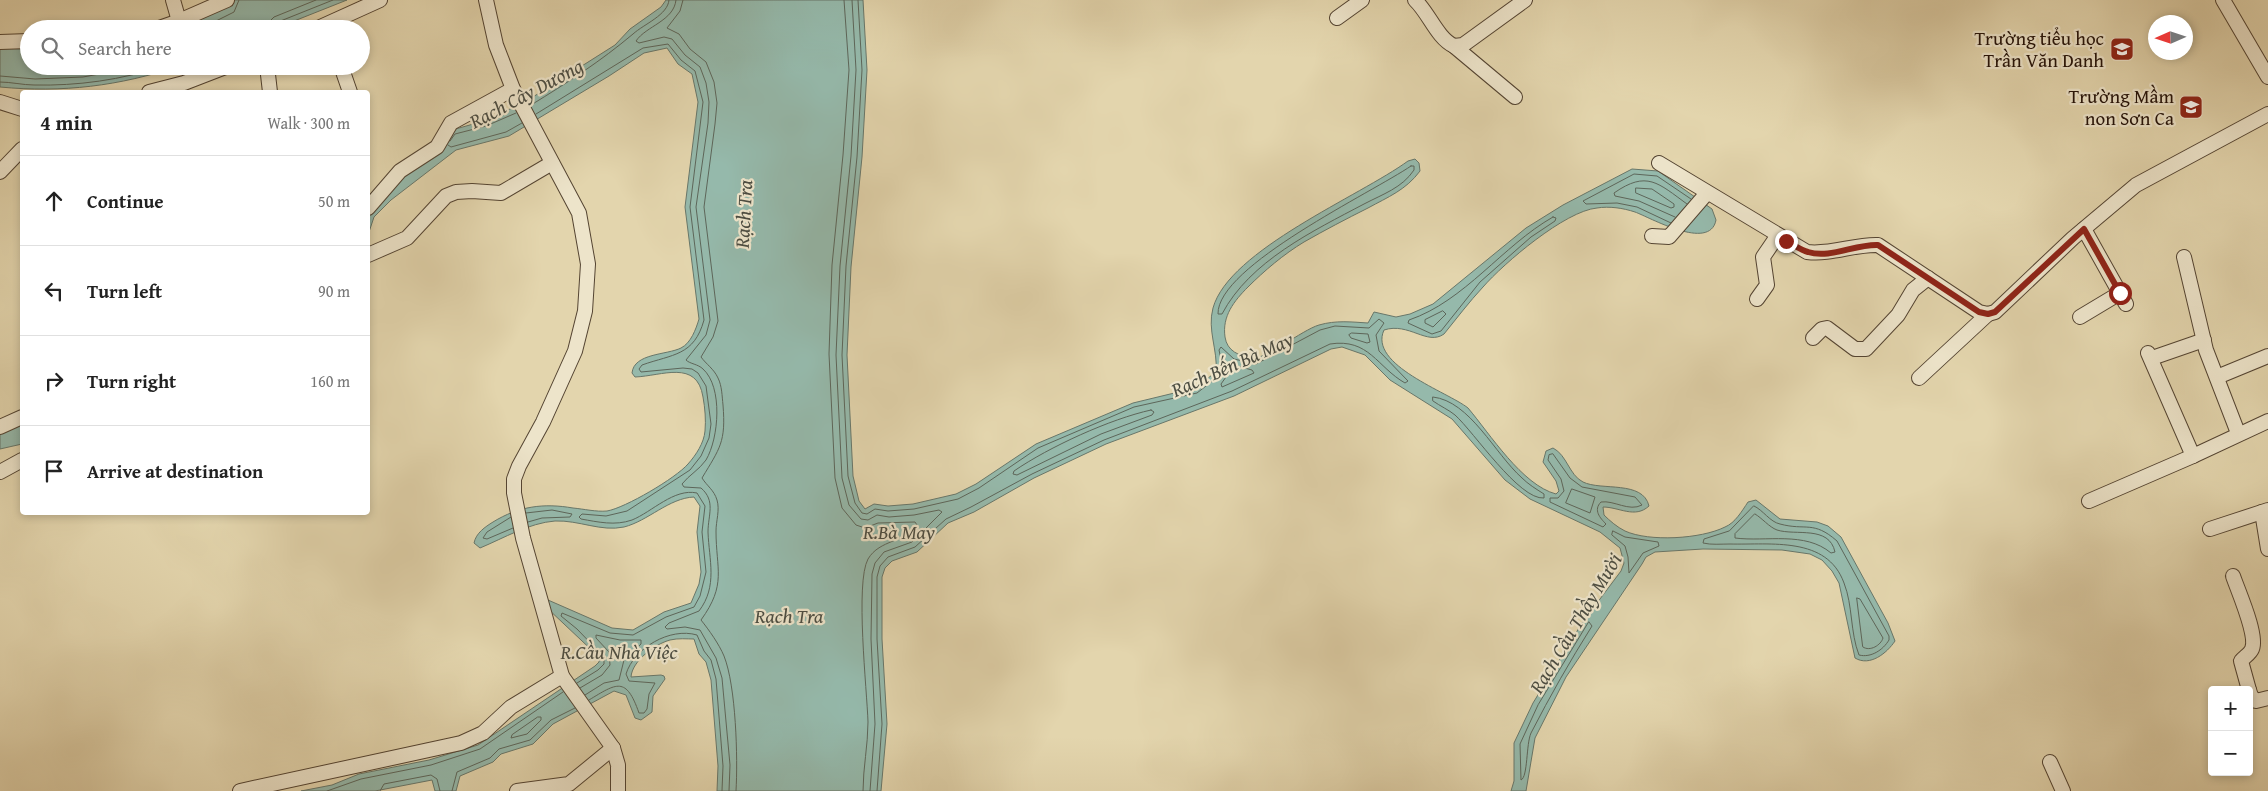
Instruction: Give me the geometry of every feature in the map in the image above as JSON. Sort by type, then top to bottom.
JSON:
[{"type":"street","points":[[173,0],[179,20]]},
{"type":"street","points":[[181,20],[227,0]]},
{"type":"street","points":[[338,20],[380,0]]},
{"type":"street","points":[[486,0],[496,46],[514,92],[579,214],[588,264],[585,311],[574,351],[543,422],[519,466],[514,479],[514,498],[523,538],[563,677],[613,748],[618,765],[618,791]]},
{"type":"street","points":[[1337,18],[1362,0]]},
{"type":"street","points":[[1415,0],[1423,8],[1446,42],[1454,46],[1515,97]]},
{"type":"street","points":[[1454,46],[1463,45],[1525,0]]},
{"type":"street","points":[[2222,0],[2268,77]]},
{"type":"street","points":[[0,42],[20,41]]},
{"type":"street","points":[[156,90],[184,83],[205,75]]},
{"type":"street","points":[[268,75],[270,90]]},
{"type":"street","points":[[344,75],[349,90]]},
{"type":"street","points":[[370,206],[400,171],[437,147],[451,123],[514,92]]},
{"type":"street","points":[[0,102],[20,108]]},
{"type":"street","points":[[1919,378],[1988,314],[1995,312],[2084,229],[2136,185],[2268,114]]},
{"type":"street","points":[[0,172],[20,151]]},
{"type":"street","points":[[370,254],[407,238],[446,196],[456,192],[472,191],[501,193],[549,157]]},
{"type":"street","points":[[1659,163],[1705,196],[1807,252],[1824,254],[1864,244],[1878,245],[1979,312],[1988,314]]},
{"type":"street","points":[[1652,236],[1670,237],[1705,196]]},
{"type":"street","points":[[2080,318],[2123,298],[2084,229]]},
{"type":"street","points":[[1757,299],[1768,285],[1763,258],[1778,235]]},
{"type":"street","points":[[2184,257],[2204,340],[2238,433]]},
{"type":"street","points":[[1813,338],[1822,329],[1827,328],[1855,349],[1866,349],[1898,315],[1912,290],[1928,278]]},
{"type":"street","points":[[2193,456],[2150,356],[2204,340]]},
{"type":"street","points":[[2217,377],[2268,356]]},
{"type":"street","points":[[0,427],[20,418]]},
{"type":"street","points":[[2089,502],[2268,421]]},
{"type":"street","points":[[0,472],[20,461]]},
{"type":"street","points":[[2210,529],[2265,511],[2268,549]]},
{"type":"street","points":[[2233,576],[2253,644],[2251,652],[2241,661],[2248,686]]},
{"type":"street","points":[[240,791],[461,743],[483,733],[511,707],[563,677]]},
{"type":"street","points":[[2253,698],[2256,701],[2268,698]]},
{"type":"street","points":[[517,791],[559,787],[569,784],[613,748]]},
{"type":"street","points":[[2050,762],[2063,791]]},
{"type":"water","points":[[234,0],[347,0],[297,20],[191,20]]},
{"type":"water","name":"Rạch Tra","points":[[666,0],[863,0],[867,70],[862,157],[851,267],[847,355],[853,476],[859,501],[865,509],[874,504],[888,506],[913,504],[956,494],[976,484],[1036,444],[1133,403],[1195,388],[1216,372],[1216,356],[1211,324],[1213,308],[1224,286],[1243,265],[1298,226],[1408,161],[1415,159],[1419,163],[1420,171],[1403,188],[1297,247],[1267,269],[1243,292],[1230,309],[1225,322],[1226,342],[1234,352],[1252,358],[1258,357],[1325,323],[1368,323],[1374,312],[1396,317],[1410,314],[1433,304],[1526,228],[1563,205],[1632,169],[1658,171],[1712,209],[1716,220],[1711,229],[1703,233],[1691,233],[1665,225],[1626,209],[1602,207],[1584,211],[1552,228],[1505,265],[1478,293],[1444,334],[1438,337],[1431,337],[1402,329],[1384,330],[1382,343],[1388,355],[1398,366],[1412,376],[1468,408],[1519,470],[1543,489],[1556,494],[1559,491],[1556,481],[1543,462],[1546,451],[1553,448],[1562,455],[1574,475],[1583,482],[1591,485],[1630,489],[1639,493],[1645,498],[1649,506],[1644,510],[1633,512],[1603,507],[1604,515],[1625,531],[1647,537],[1661,538],[1703,534],[1729,525],[1748,502],[1756,500],[1780,519],[1817,522],[1828,526],[1841,537],[1888,623],[1895,641],[1883,654],[1872,660],[1866,661],[1855,658],[1839,583],[1832,571],[1822,560],[1810,554],[1782,550],[1703,549],[1655,552],[1646,557],[1566,677],[1535,738],[1526,791],[1511,791],[1514,781],[1514,743],[1533,703],[1582,623],[1621,571],[1624,563],[1620,548],[1600,532],[1530,499],[1505,480],[1452,419],[1390,380],[1365,355],[1342,347],[1331,349],[1234,396],[1106,444],[1034,478],[974,512],[948,523],[917,552],[892,561],[885,568],[882,577],[882,639],[887,724],[881,791],[717,791],[718,766],[711,680],[706,662],[699,654],[694,639],[676,639],[664,642],[651,649],[640,659],[632,671],[631,677],[661,675],[665,679],[653,696],[652,712],[641,720],[635,718],[626,695],[614,691],[553,724],[533,744],[501,754],[493,762],[460,776],[456,791],[435,791],[432,780],[375,791],[301,791],[332,785],[359,774],[429,760],[478,745],[595,666],[599,662],[599,657],[546,607],[548,600],[612,628],[633,630],[664,612],[691,603],[699,584],[701,572],[697,532],[700,506],[694,497],[676,501],[642,520],[624,527],[607,528],[564,521],[545,522],[480,548],[474,543],[479,533],[487,526],[512,512],[522,509],[552,506],[594,511],[615,509],[637,499],[682,470],[694,457],[701,444],[705,431],[704,405],[699,385],[694,378],[677,372],[635,377],[632,373],[634,366],[645,358],[685,346],[693,335],[699,319],[685,207],[698,102],[692,74],[678,64],[667,48],[644,53],[509,136],[456,150],[391,200],[374,217],[370,229],[370,210],[452,130],[484,121],[525,102],[615,45],[630,29],[661,7]]},
{"type":"water","points":[[0,48],[20,49],[20,75],[150,75],[113,83],[68,88],[23,89],[0,87]]},
{"type":"water","points":[[20,424],[20,444],[0,449],[0,434]]},
{"type":"place","name":"Trường tiểu học Trần Văn Danh","points":[[2122,49]]},
{"type":"place","name":"Trường Mầm non Sơn Ca","points":[[2191,107]]},
{"type":"route","points":[[1786,241],[1807,252],[1824,254],[1864,244],[1878,245],[1979,312],[1988,314],[1995,312],[2084,229],[2120,293]]},
{"type":"water label","name":"Rạch Cây Dương","points":[[526,93]]},
{"type":"water label","name":"Rạch Bến Bà May","points":[[1232,364]]},
{"type":"water label","name":"R.Bà May","points":[[899,531]]},
{"type":"water label","name":"Rạch Cầu Thầy Mười","points":[[1575,623]]},
{"type":"water label","name":"R.Cầu Nhà Việc","points":[[619,651]]}]
